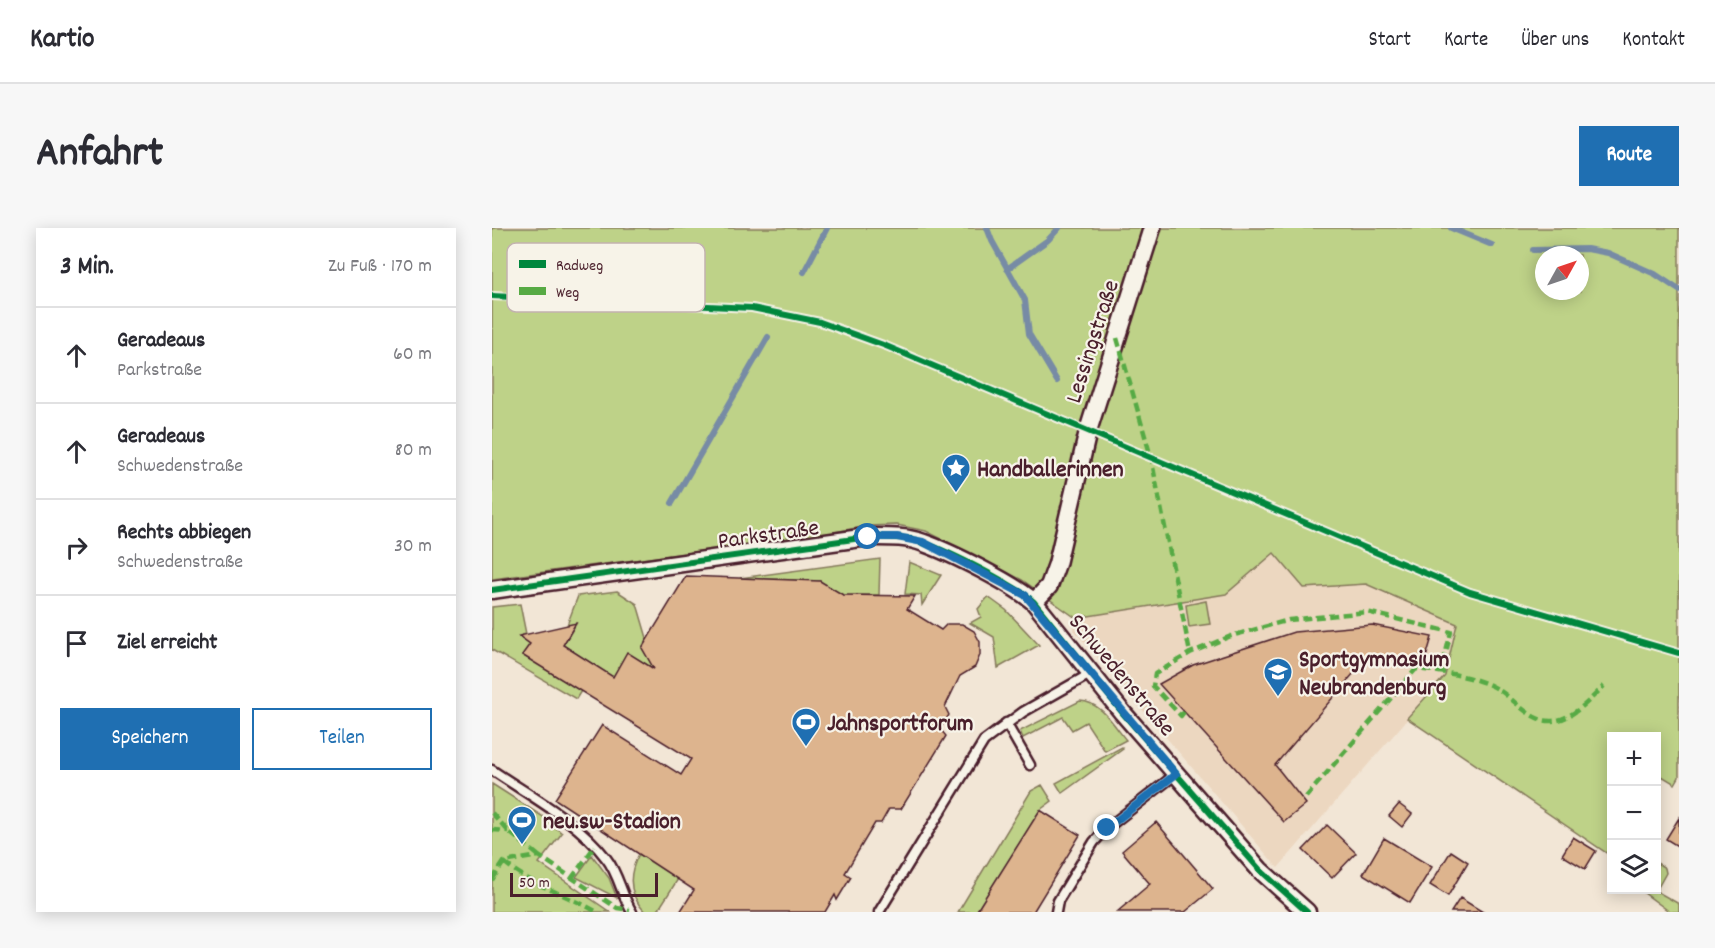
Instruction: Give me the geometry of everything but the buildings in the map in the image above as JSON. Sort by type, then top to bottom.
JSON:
[{"type":"street","name":"Lessingstraße","points":[[1034,602],[1048,586],[1057,564],[1088,431],[1152,228]]},
{"type":"street","name":"Parkstraße","points":[[492,590],[868,537],[897,537],[923,542],[1017,588],[1034,602]]},
{"type":"street","name":"Schwedenstraße","points":[[1034,602],[1090,674],[1269,880],[1307,912]]},
{"type":"lane","points":[[879,912],[984,741],[1006,723],[1090,674]]},
{"type":"lane","points":[[1006,723],[1030,765]]},
{"type":"lane","points":[[492,770],[568,823],[595,846],[616,873],[632,912]]},
{"type":"lane","points":[[1056,912],[1058,901],[1094,842],[1107,828],[1176,774]]},
{"type":"shaded area","name":"Sportgymnasium Neubrandenburg","points":[[1274,553],[1304,588],[1366,584],[1457,624],[1445,676],[1278,868],[1074,630],[1076,618],[1226,594]]},
{"type":"green space","points":[[492,228],[1679,228],[1679,777],[1675,784],[1662,776],[1661,778],[1661,732],[1607,732],[1607,853],[1407,718],[1445,676],[1457,624],[1366,584],[1304,588],[1274,553],[1226,594],[1076,618],[1022,580],[926,531],[897,525],[867,526],[807,537],[492,579]]},
{"type":"green space","points":[[880,559],[879,595],[843,595],[820,581],[740,578]]},
{"type":"green space","points":[[909,562],[941,575],[922,605],[921,595],[905,594]]},
{"type":"green space","points":[[617,591],[637,604],[647,638],[642,648],[654,669],[627,653],[613,677],[563,645],[576,624],[567,625],[578,596]]},
{"type":"green space","points":[[988,597],[1006,610],[1039,645],[998,668],[994,637],[970,623],[981,617],[978,609]]},
{"type":"green space","points":[[1206,601],[1210,624],[1189,627],[1186,605]]},
{"type":"green space","points":[[520,604],[526,634],[519,636],[530,644],[522,655],[581,691],[576,699],[492,650],[492,607]]},
{"type":"green space","points":[[1080,701],[1094,705],[1100,710],[1126,740],[1105,751],[1086,722],[1072,730],[1063,717],[1023,738],[1020,731]]},
{"type":"green space","points":[[1122,747],[1123,749],[1062,793],[1056,783]]},
{"type":"green space","name":"neu.sw-Stadion","points":[[492,784],[542,816],[562,833],[539,863],[610,912],[492,912]]},
{"type":"green space","points":[[1042,785],[1052,801],[1040,810],[976,912],[958,912],[1031,791]]},
{"type":"green space","points":[[639,854],[678,879],[657,912],[645,912],[635,898],[632,876]]},
{"type":"green space","points":[[592,855],[609,878],[617,898],[576,877]]},
{"type":"green space","points":[[1661,866],[1665,868],[1666,873],[1661,882]]},
{"type":"green space","points":[[1645,894],[1661,894],[1679,904],[1679,912],[1670,912]]},
{"type":"waterway","points":[[804,272],[827,228]]},
{"type":"waterway","points":[[987,228],[1025,300],[1029,334],[1057,381]]},
{"type":"waterway","points":[[1007,269],[1048,240],[1059,228]]},
{"type":"waterway","points":[[1451,228],[1492,245]]},
{"type":"waterway","points":[[1533,250],[1587,249],[1608,253],[1655,274],[1679,290]]},
{"type":"waterway","points":[[672,503],[768,337]]},
{"type":"marked path","points":[[1117,338],[1151,457],[1190,653]]},
{"type":"marked path","points":[[1184,712],[1181,716],[1153,686],[1155,674],[1190,653],[1231,636],[1289,620],[1367,612],[1451,632],[1441,672]]},
{"type":"marked path","points":[[1306,797],[1416,669],[1455,674],[1483,682],[1498,689],[1531,715],[1547,721],[1574,713],[1604,686]]},
{"type":"marked path","points":[[492,813],[508,831],[539,856]]},
{"type":"marked path","points":[[492,830],[508,831]]},
{"type":"marked path","points":[[571,879],[595,846]]},
{"type":"marked path","points":[[492,880],[504,862],[539,856],[617,908],[630,910]]},
{"type":"marked path","points":[[504,862],[537,884],[597,912]]},
{"type":"cycle path","points":[[492,296],[507,297]]},
{"type":"cycle path","points":[[705,306],[752,308],[820,322],[886,346],[1470,592],[1679,653]]},
{"type":"cycle path","points":[[492,590],[868,537],[910,539],[936,548],[997,578],[1034,602],[1122,712],[1260,870],[1307,912]]},
{"type":"place","name":"Handballerinnen","points":[[956,494]]},
{"type":"place","name":"Sportgymnasium Neubrandenburg","points":[[1278,698]]},
{"type":"place","name":"Jahnsportforum","points":[[806,748]]},
{"type":"place","name":"neu.sw-Stadion","points":[[522,846]]},
{"type":"route","points":[[868,537],[897,537],[923,542],[1017,588],[1034,602],[1060,638],[1176,774],[1107,828]]}]
